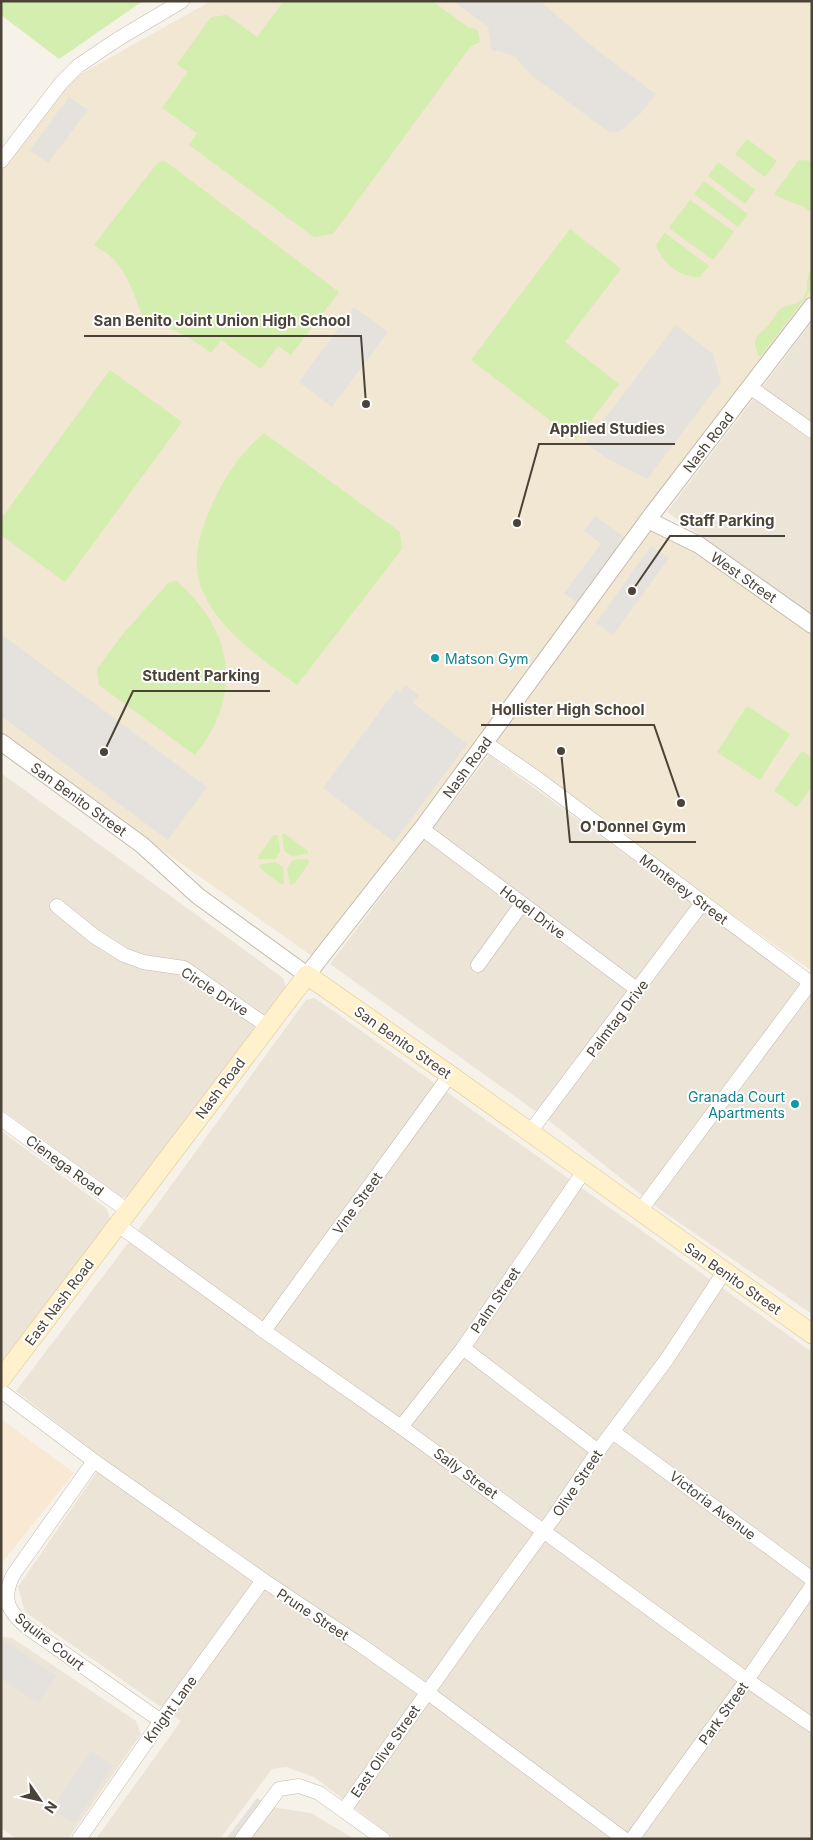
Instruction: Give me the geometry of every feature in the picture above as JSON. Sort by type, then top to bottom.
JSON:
[{"type":"main road","name":"Nash Road","points":[[123,1218],[307,975]]},
{"type":"main road","name":"San Benito Street","points":[[307,975],[812,1334]]},
{"type":"main road","name":"East Nash Road","points":[[1,1380],[123,1218]]},
{"type":"street","points":[[1,161],[61,83],[78,66],[182,1]]},
{"type":"street","name":"Nash Road","points":[[307,975],[423,827],[648,520],[812,306]]},
{"type":"street","points":[[750,386],[812,431]]},
{"type":"street","name":"West Street","points":[[648,520],[699,545],[812,625]]},
{"type":"street","name":"San Benito Street","points":[[1,742],[142,845],[198,896],[307,975]]},
{"type":"street","name":"Monterey Street","points":[[484,742],[538,779],[811,983]]},
{"type":"street","name":"Hodel Drive","points":[[429,834],[638,990]]},
{"type":"street","name":"Palmtag Drive","points":[[530,1132],[702,903]]},
{"type":"street","points":[[478,965],[522,904]]},
{"type":"street","name":"Circle Drive","points":[[57,906],[94,936],[131,959],[184,968],[267,1026]]},
{"type":"street","points":[[640,1211],[811,983]]},
{"type":"street","name":"Vine Street","points":[[264,1331],[450,1075]]},
{"type":"street","name":"Cienega Road","points":[[1,1119],[123,1218]]},
{"type":"street","name":"Palm Street","points":[[401,1426],[463,1348],[584,1171]]},
{"type":"street","name":"Sally Street","points":[[123,1218],[264,1331],[401,1426],[747,1680],[812,1725]]},
{"type":"street","name":"Olive Street","points":[[427,1692],[544,1531],[598,1451],[667,1359],[724,1272]]},
{"type":"street","points":[[463,1348],[598,1451]]},
{"type":"street","name":"Prune Street","points":[[1,1391],[94,1461],[427,1692],[624,1839]]},
{"type":"street","name":"Victoria Avenue","points":[[613,1432],[812,1579]]},
{"type":"street","name":"Squire Court","points":[[94,1461],[17,1569],[9,1582],[7,1601],[13,1614],[28,1628],[161,1721]]},
{"type":"street","name":"Knight Lane","points":[[79,1839],[263,1580]]},
{"type":"street","name":"Park Street","points":[[632,1839],[747,1680],[812,1586]]},
{"type":"street","name":"East Olive Street","points":[[344,1810],[427,1692]]},
{"type":"street","points":[[242,1839],[279,1789],[299,1786],[319,1793],[383,1839]]},
{"type":"shaded area","points":[[211,1],[812,1],[812,295],[651,513],[812,628],[812,971],[481,738],[312,956],[1,736],[1,165],[57,92],[79,75]]},
{"type":"shaded area","points":[[453,1],[540,1],[598,51],[656,94],[641,113],[624,128],[617,132],[609,132],[530,74],[515,57],[500,51],[492,51],[488,27]]},
{"type":"shaded area","points":[[69,97],[88,110],[48,163],[30,150]]},
{"type":"shaded area","points":[[354,307],[388,332],[332,407],[299,382]]},
{"type":"shaded area","points":[[812,322],[812,615],[667,512]]},
{"type":"shaded area","points":[[676,325],[713,354],[721,382],[647,479],[608,459],[586,443]]},
{"type":"shaded area","points":[[595,516],[627,539],[579,604],[564,593],[601,544],[584,531]]},
{"type":"shaded area","points":[[651,546],[669,558],[613,635],[596,623]]},
{"type":"shaded area","points":[[1,634],[207,787],[168,840],[1,716]]},
{"type":"shaded area","points":[[405,685],[419,695],[413,703],[467,744],[394,842],[323,788],[396,690],[400,693]]},
{"type":"shaded area","points":[[489,755],[747,943],[812,995],[812,1314],[658,1208],[552,1123],[330,964]]},
{"type":"shaded area","points":[[1,773],[283,978],[286,987],[129,1197],[121,1197],[1,1109]]},
{"type":"shaded area","points":[[315,998],[812,1352],[812,1839],[395,1839],[314,1777],[286,1767],[272,1769],[220,1839],[96,1839],[181,1721],[25,1612],[18,1587],[105,1460],[16,1391],[154,1209],[306,1000]]},
{"type":"shaded area","points":[[1,1131],[107,1209],[110,1219],[1,1364]]},
{"type":"shaded area","points":[[1,1419],[74,1473],[1,1564]]},
{"type":"shaded area","points":[[1,1637],[12,1638],[136,1721],[141,1734],[68,1839],[17,1839],[1,1828]]},
{"type":"shaded area","points":[[4,1640],[56,1676],[38,1703],[1,1678],[1,1644]]},
{"type":"shaded area","points":[[91,1751],[113,1766],[74,1824],[51,1809]]},
{"type":"shaded area","points":[[257,1798],[272,1807],[251,1839],[226,1839]]},
{"type":"shaded area","points":[[272,1807],[311,1813],[354,1839],[251,1839]]},
{"type":"green space","points":[[1,1],[143,1],[59,59],[1,15]]},
{"type":"green space","points":[[284,1],[432,1],[468,27],[478,30],[480,42],[470,47],[333,234],[314,237],[189,145],[197,133],[162,108],[188,72],[177,64],[211,17],[227,15],[257,37]]},
{"type":"green space","points":[[747,139],[777,161],[765,177],[735,154]]},
{"type":"green space","points":[[807,160],[812,163],[812,213],[804,207],[774,194],[798,161]]},
{"type":"green space","points":[[165,161],[339,292],[291,355],[278,346],[261,369],[221,340],[211,353],[172,329],[145,323],[122,270],[117,263],[94,245],[158,162]]},
{"type":"green space","points":[[718,162],[755,190],[745,204],[708,176]]},
{"type":"green space","points":[[704,181],[748,214],[738,227],[694,194]]},
{"type":"green space","points":[[690,200],[734,232],[713,260],[669,228]]},
{"type":"green space","points":[[570,229],[621,269],[565,342],[619,384],[576,440],[471,360]]},
{"type":"green space","points":[[665,233],[709,266],[700,277],[693,277],[679,272],[663,258],[656,245]]},
{"type":"green space","points":[[812,268],[812,289],[760,357],[755,345],[757,337],[781,308],[802,300],[807,290],[808,275]]},
{"type":"green space","points":[[110,370],[182,422],[65,582],[1,535],[1,519]]},
{"type":"green space","points":[[264,433],[400,532],[402,549],[297,685],[250,649],[220,619],[208,602],[200,585],[197,566],[198,551],[205,521],[216,497],[240,458]]},
{"type":"green space","points":[[176,581],[195,600],[210,620],[220,642],[225,664],[225,686],[220,709],[210,732],[195,755],[99,685],[97,669],[123,634],[169,582]]},
{"type":"green space","points":[[747,706],[790,734],[760,780],[717,752]]},
{"type":"green space","points":[[802,751],[812,757],[812,786],[797,807],[774,791]]},
{"type":"green space","points":[[282,834],[285,834],[308,851],[308,854],[292,856],[284,851]]},
{"type":"green space","points":[[274,835],[278,835],[280,851],[275,859],[258,859],[258,856]]},
{"type":"green space","points":[[308,859],[309,863],[294,884],[290,885],[287,868],[293,860]]},
{"type":"green space","points":[[275,862],[283,867],[284,883],[281,884],[260,868],[259,865]]},
{"type":"place","name":"San Benito Joint Union High School","points":[[366,404]]},
{"type":"place","name":"Applied Studies","points":[[517,523]]},
{"type":"place","name":"Staff Parking","points":[[632,591]]},
{"type":"place","name":"Matson Gym","points":[[435,658]]},
{"type":"place","name":"O'Donnel Gym","points":[[561,751]]},
{"type":"place","name":"Student Parking","points":[[104,752]]},
{"type":"place","name":"Hollister High School","points":[[681,803]]},
{"type":"place","name":"Granada Court Apartments","points":[[795,1104]]}]
